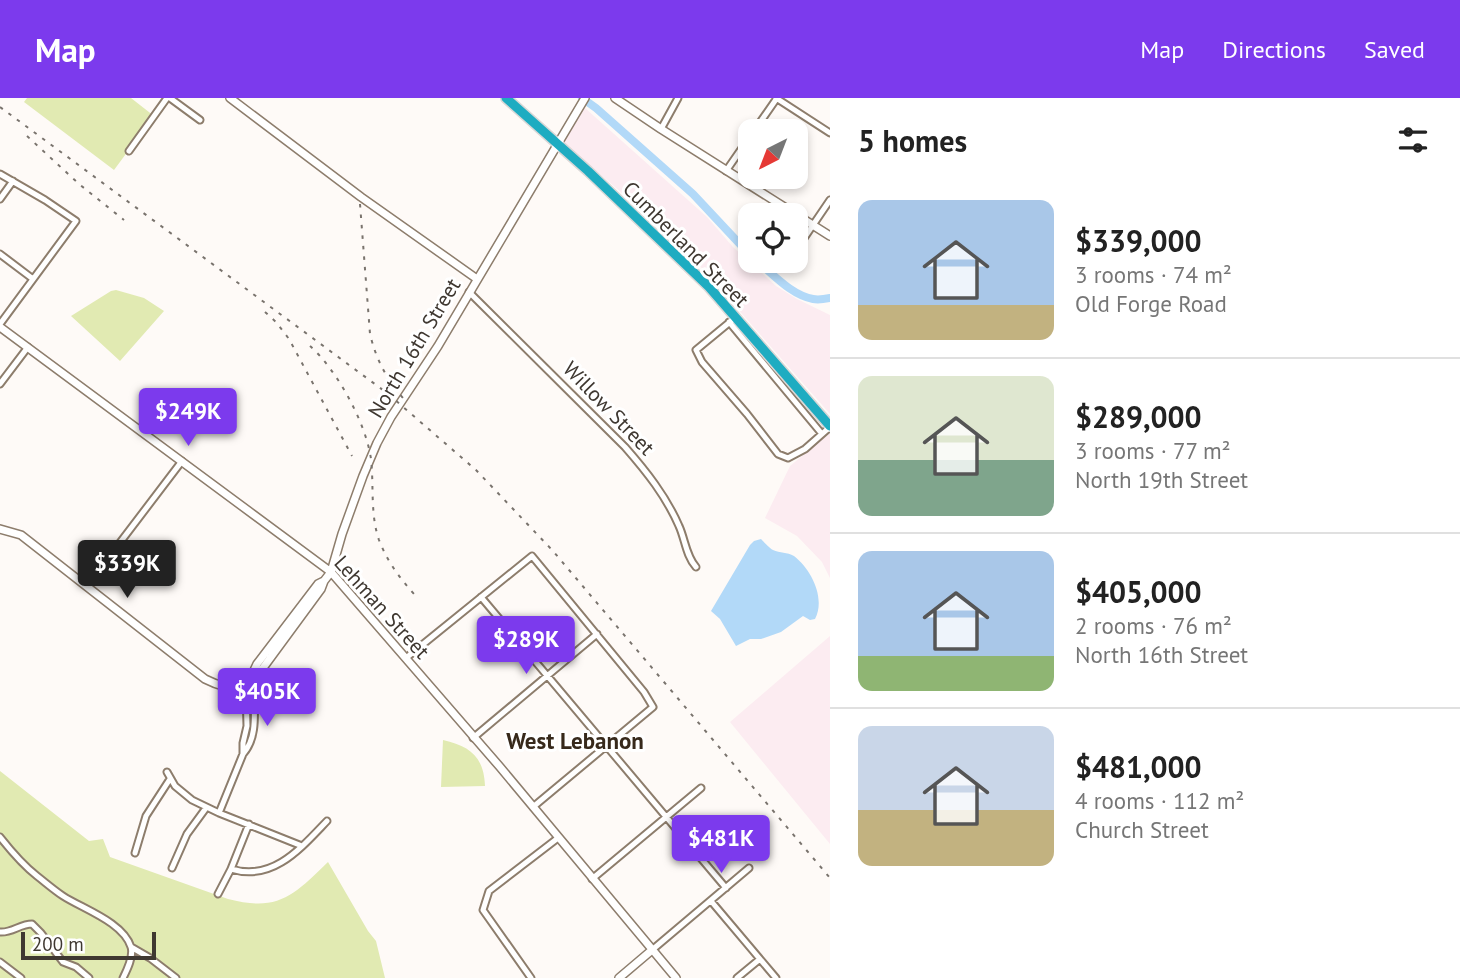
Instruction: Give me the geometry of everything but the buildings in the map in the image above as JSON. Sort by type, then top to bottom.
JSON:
[{"type":"highway","name":"Cumberland Street","points":[[506,98],[685,263],[732,320],[830,426]]},
{"type":"main road","points":[[230,98],[361,197],[477,279]]},
{"type":"main road","points":[[615,98],[830,236]]},
{"type":"main road","name":"North 16th Street","points":[[250,691],[260,672],[331,572],[352,504],[377,443],[438,346],[583,101]]},
{"type":"main road","name":"Lehman Street","points":[[0,325],[331,572],[676,978]]},
{"type":"main road","points":[[0,529],[21,535],[205,679],[215,684],[250,691]]},
{"type":"main road","points":[[619,978],[652,950]]},
{"type":"street","points":[[129,151],[168,98],[200,120]]},
{"type":"street","points":[[661,129],[678,98]]},
{"type":"street","points":[[762,119],[777,98],[830,133]]},
{"type":"street","points":[[726,171],[738,153]]},
{"type":"street","points":[[0,174],[76,220],[0,325]]},
{"type":"street","points":[[0,199],[13,181]]},
{"type":"street","points":[[808,231],[830,200]]},
{"type":"street","points":[[0,254],[33,279]]},
{"type":"street","name":"Willow Street","points":[[469,292],[646,471],[673,514],[690,559],[696,567]]},
{"type":"street","points":[[822,434],[732,320],[696,350],[702,362],[778,454],[788,458],[805,449],[822,434],[830,426]]},
{"type":"street","points":[[0,384],[28,347]]},
{"type":"street","points":[[87,586],[182,461]]},
{"type":"street","points":[[406,658],[531,555],[644,692],[653,708],[533,807]]},
{"type":"street","points":[[481,597],[726,888]]},
{"type":"street","points":[[473,738],[597,634]]},
{"type":"street","name":"North 16th Street","points":[[219,813],[253,733],[250,691]]},
{"type":"street","points":[[167,772],[181,793],[206,808],[302,846]]},
{"type":"street","points":[[135,853],[146,816],[170,779]]},
{"type":"street","points":[[592,879],[701,788]]},
{"type":"street","points":[[172,868],[187,834],[206,808]]},
{"type":"street","points":[[231,869],[247,872],[274,867],[285,861],[327,821]]},
{"type":"street","points":[[218,894],[249,824]]},
{"type":"street","points":[[0,838],[35,875],[64,897],[114,925],[125,937],[132,954],[123,978]]},
{"type":"street","points":[[531,978],[483,910],[489,891],[558,838]]},
{"type":"street","points":[[652,950],[749,868]]},
{"type":"street","points":[[711,901],[776,978]]},
{"type":"street","points":[[0,932],[10,932],[32,924],[63,962],[76,967],[89,978]]},
{"type":"street","points":[[131,947],[174,976]]},
{"type":"street","points":[[737,978],[760,959]]},
{"type":"street","points":[[0,962],[21,978]]},
{"type":"shaded area","points":[[585,108],[707,217],[738,252],[738,273],[762,273],[797,299],[830,315],[830,414],[670,235],[563,142]]},
{"type":"shaded area","points":[[830,433],[830,578],[822,562],[797,536],[765,518],[790,466]]},
{"type":"shaded area","points":[[830,636],[830,844],[730,722]]},
{"type":"green space","points":[[27,98],[131,98],[154,116],[114,170],[24,102]]},
{"type":"green space","points":[[116,290],[144,298],[164,311],[120,361],[71,316]]},
{"type":"green space","points":[[443,740],[474,754],[482,767],[485,786],[441,787]]},
{"type":"green space","points":[[0,771],[89,841],[103,839],[110,857],[228,899],[260,903],[284,898],[305,884],[328,862],[376,941],[385,978],[0,978]]},
{"type":"water","points":[[761,539],[773,550],[794,556],[806,568],[818,593],[818,611],[815,619],[810,620],[803,616],[781,632],[761,639],[750,639],[736,646],[720,619],[711,611],[750,545]]},
{"type":"waterway","points":[[582,98],[693,194],[738,242]]},
{"type":"waterway","points":[[771,273],[805,297],[830,298]]},
{"type":"railway","points":[[0,107],[387,393],[476,470],[553,551],[830,878]]},
{"type":"railway","points":[[27,136],[79,184],[124,220]]},
{"type":"railway","points":[[360,204],[370,334],[382,368],[403,398]]},
{"type":"railway","points":[[265,312],[289,339],[352,456]]},
{"type":"railway","points":[[310,346],[340,383],[357,414],[371,459],[373,510],[379,540],[394,568],[414,594]]},
{"type":"district","name":"West Lebanon","points":[[575,740]]}]
